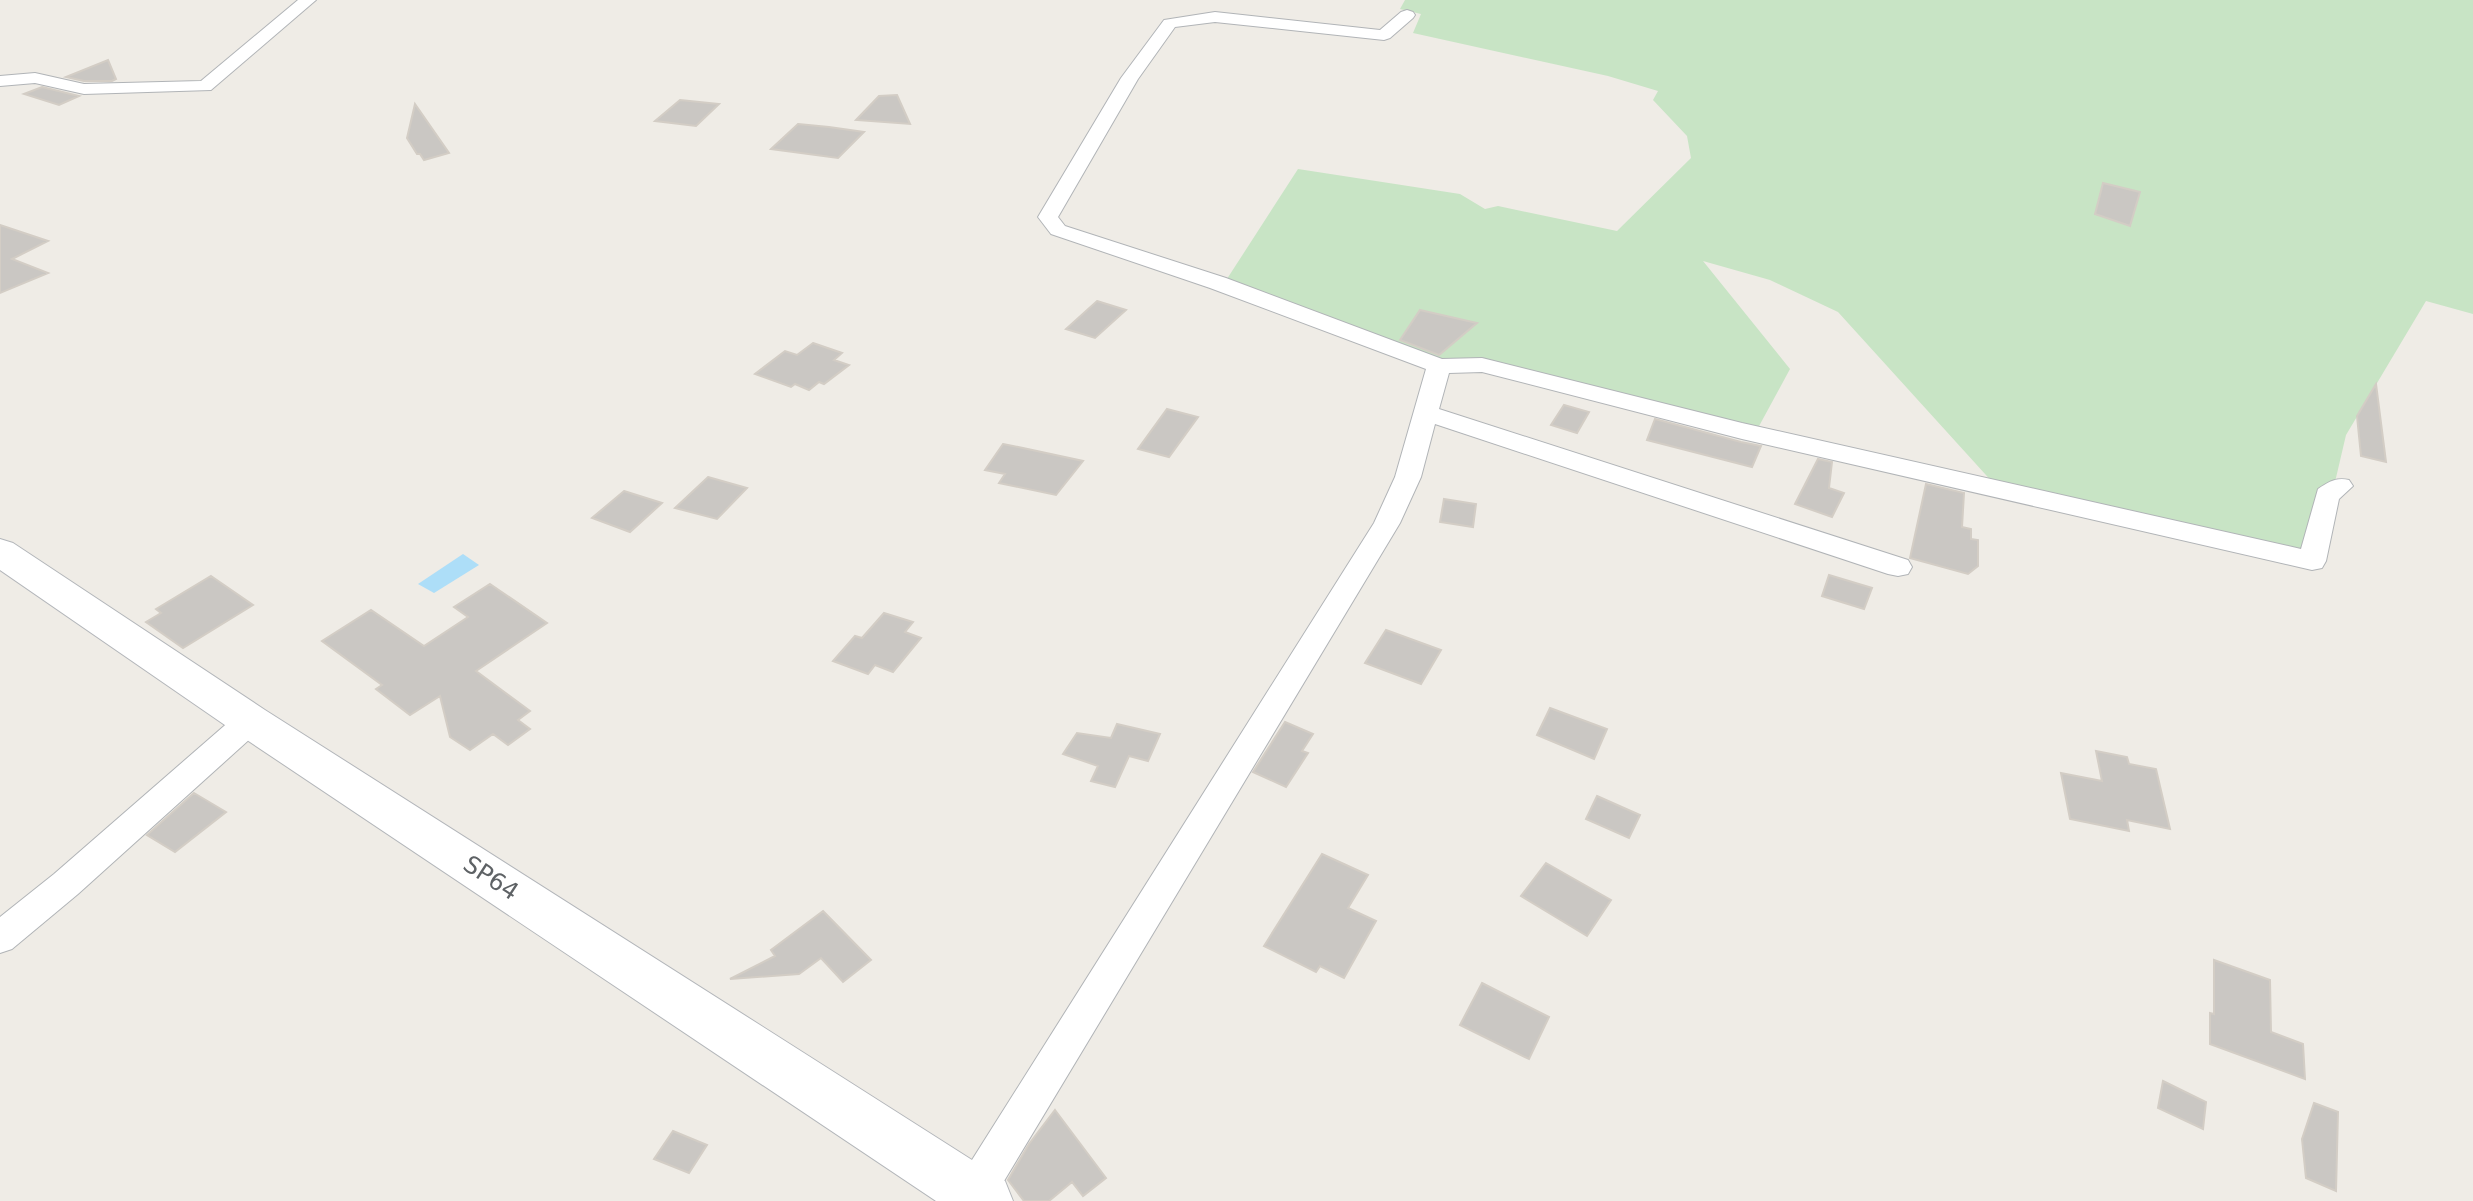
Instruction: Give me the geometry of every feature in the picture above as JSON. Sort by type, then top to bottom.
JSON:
[{"type":"street","points":[[0,80],[35,78],[83,89],[205,86],[308,0]]},
{"type":"street","points":[[1407,15],[1384,35],[1216,17],[1170,23],[1130,78],[1048,217],[1058,230],[1218,283],[1439,366],[1482,365],[1742,431],[2312,561],[2327,495],[2340,486]]},
{"type":"street","points":[[979,1197],[1387,523],[1408,477],[1439,366]]},
{"type":"street","points":[[1426,413],[1898,567]]},
{"type":"street","name":"SP64","points":[[0,552],[250,721],[979,1197]]},
{"type":"street","points":[[0,938],[66,884],[250,721]]},
{"type":"green space","points":[[1405,0],[2473,0],[2473,314],[2426,301],[2346,435],[2321,542],[2290,557],[2005,496],[1838,312],[1770,280],[1703,261],[1790,369],[1758,428],[1438,361],[1225,282],[1298,169],[1460,194],[1485,209],[1498,206],[1617,231],[1691,158],[1687,136],[1653,100],[1658,91],[1608,76],[1413,33],[1421,14],[1400,9]]},
{"type":"water","points":[[463,554],[479,565],[434,593],[418,584]]},
{"type":"building","points":[[108,60],[116,79],[112,81],[84,81],[66,77]]},
{"type":"building","points":[[42,87],[79,96],[59,105],[24,94]]},
{"type":"building","points":[[897,95],[910,124],[856,120],[879,96]]},
{"type":"building","points":[[680,100],[719,104],[696,126],[655,121]]},
{"type":"building","points":[[415,104],[449,153],[424,160],[417,154],[407,138]]},
{"type":"building","points":[[798,124],[864,132],[838,158],[771,149]]},
{"type":"building","points":[[2103,183],[2140,192],[2130,226],[2095,214]]},
{"type":"building","points":[[0,225],[48,241],[12,259],[48,273],[0,293]]},
{"type":"building","points":[[1097,301],[1126,310],[1095,338],[1066,329]]},
{"type":"building","points":[[1420,310],[1477,323],[1439,355],[1400,340]]},
{"type":"building","points":[[813,343],[842,353],[834,360],[849,365],[824,384],[819,382],[809,390],[795,384],[791,387],[755,374],[785,351],[797,355]]},
{"type":"building","points":[[2376,384],[2386,462],[2361,456],[2357,416]]},
{"type":"building","points":[[1564,405],[1589,412],[1577,433],[1551,425]]},
{"type":"building","points":[[1167,409],[1198,417],[1169,457],[1138,449]]},
{"type":"building","points":[[1655,419],[1761,446],[1752,467],[1647,440]]},
{"type":"building","points":[[1003,444],[1083,461],[1056,495],[999,483],[1005,474],[985,470]]},
{"type":"building","points":[[1818,459],[1832,462],[1829,488],[1844,493],[1832,517],[1795,504]]},
{"type":"building","points":[[708,477],[747,488],[717,519],[675,508]]},
{"type":"building","points":[[1926,484],[1964,493],[1962,527],[1971,529],[1971,539],[1978,540],[1978,566],[1968,574],[1910,558]]},
{"type":"building","points":[[624,491],[662,503],[630,532],[592,518]]},
{"type":"building","points":[[1444,499],[1476,504],[1473,527],[1440,522]]},
{"type":"building","points":[[1829,575],[1872,588],[1864,609],[1822,596]]},
{"type":"building","points":[[211,576],[253,605],[183,648],[146,622],[161,613],[156,609]]},
{"type":"building","points":[[490,584],[547,623],[476,671],[530,711],[518,720],[530,729],[508,745],[493,734],[470,750],[450,737],[440,696],[410,715],[376,689],[382,685],[322,641],[371,610],[424,646],[468,617],[454,607]]},
{"type":"building","points":[[884,613],[913,622],[905,632],[921,638],[893,672],[875,665],[868,674],[833,661],[855,636],[862,638]]},
{"type":"building","points":[[1386,630],[1441,650],[1421,684],[1365,663]]},
{"type":"building","points":[[1550,708],[1607,729],[1594,759],[1537,735]]},
{"type":"building","points":[[1285,722],[1313,734],[1302,751],[1308,753],[1286,787],[1253,772]]},
{"type":"building","points":[[1117,724],[1160,734],[1148,761],[1129,756],[1115,787],[1091,781],[1098,766],[1063,754],[1077,733],[1111,738]]},
{"type":"building","points":[[2096,751],[2127,757],[2129,764],[2156,769],[2170,829],[2127,820],[2129,831],[2070,819],[2061,773],[2102,781]]},
{"type":"building","points":[[194,793],[226,812],[175,852],[147,835]]},
{"type":"building","points":[[1597,796],[1640,815],[1629,838],[1586,819]]},
{"type":"building","points":[[1322,854],[1368,875],[1348,908],[1376,921],[1344,978],[1320,966],[1316,972],[1264,946]]},
{"type":"building","points":[[1546,863],[1611,900],[1587,936],[1521,896]]},
{"type":"building","points":[[823,911],[871,960],[843,982],[821,958],[799,974],[730,979],[775,956],[771,950]]},
{"type":"building","points":[[2214,960],[2270,980],[2271,1032],[2303,1044],[2305,1079],[2210,1044],[2210,1013],[2214,1014]]},
{"type":"building","points":[[1482,983],[1549,1017],[1529,1059],[1460,1025]]},
{"type":"building","points":[[2163,1081],[2206,1102],[2203,1129],[2158,1108]]},
{"type":"building","points":[[2314,1103],[2338,1112],[2336,1191],[2306,1178],[2302,1139]]},
{"type":"building","points":[[1055,1110],[1106,1178],[1083,1196],[1072,1182],[1049,1201],[1024,1201],[1008,1180],[1029,1144]]},
{"type":"building","points":[[673,1131],[707,1145],[689,1173],[654,1159]]}]
